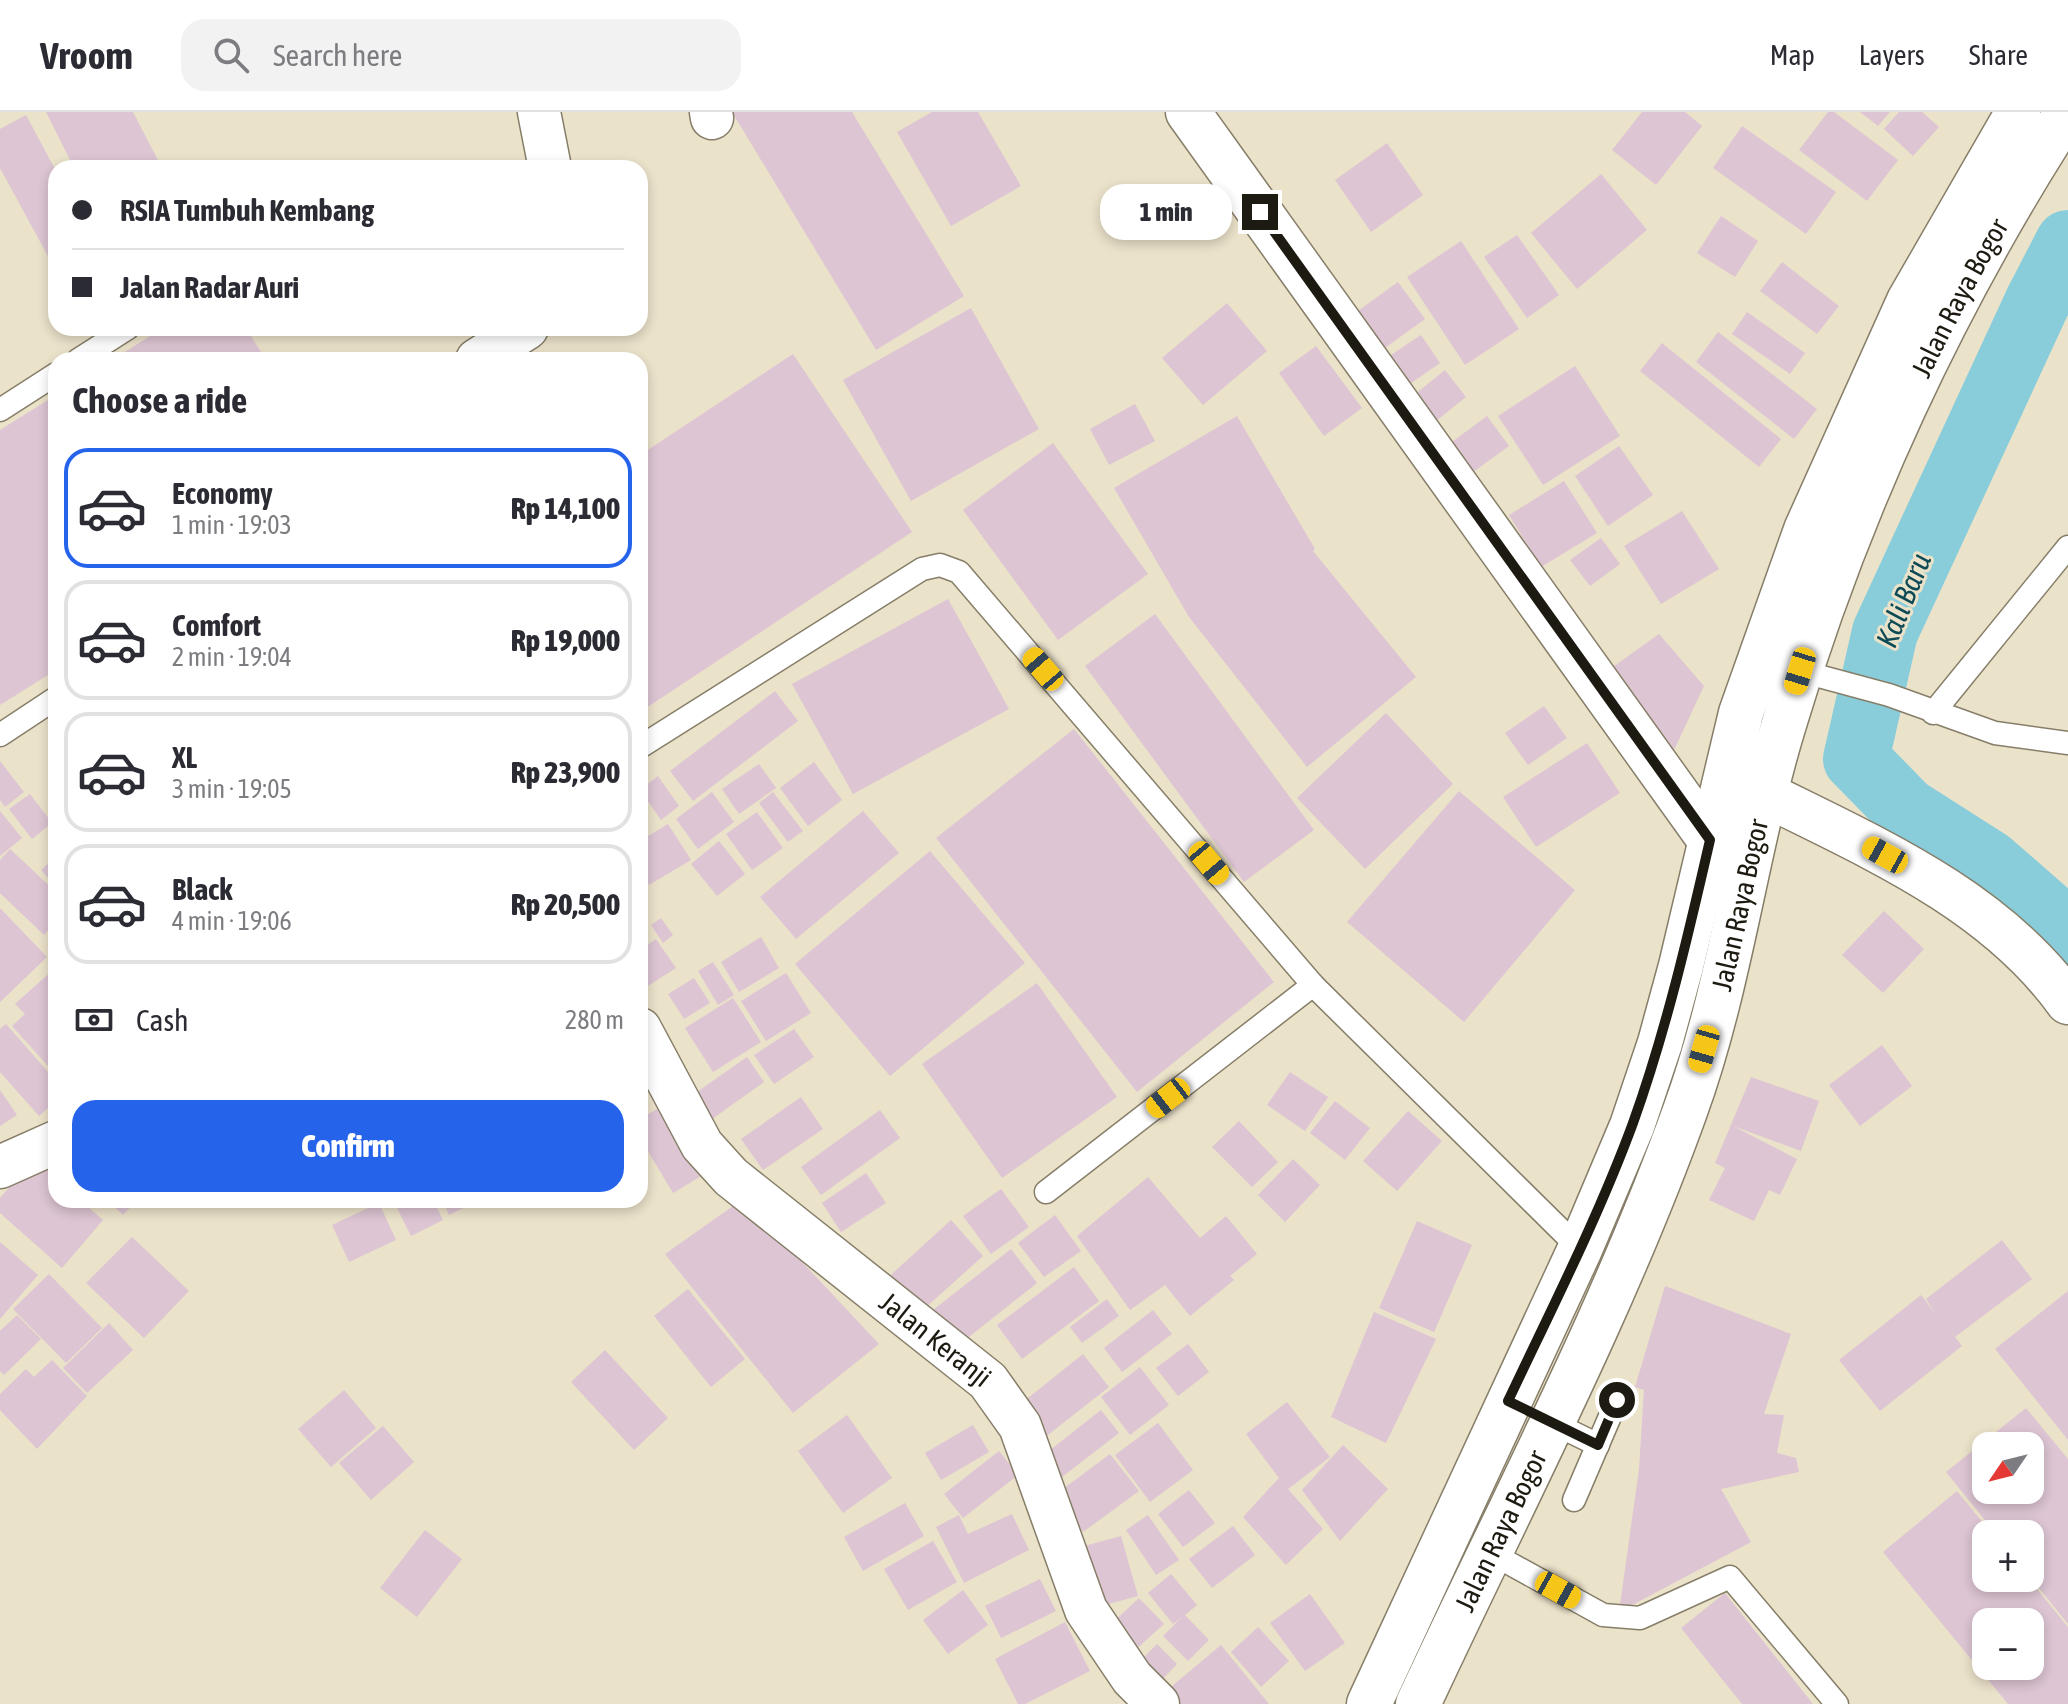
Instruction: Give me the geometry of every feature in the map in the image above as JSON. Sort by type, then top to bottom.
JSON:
[{"type":"main road","points":[[1188,112],[1710,840]]},
{"type":"main road","name":"Jalan Raya Bogor","points":[[1369,1704],[1580,1249],[1632,1126],[1660,1043],[1741,713],[1777,604],[1839,451],[1909,301],[2018,112]]},
{"type":"main road","name":"Jalan Raya Bogor","points":[[1418,1704],[1615,1282],[1687,1107],[1736,933],[1782,729],[1812,675],[1846,546],[1922,370],[2012,198],[2067,112]]},
{"type":"main road","points":[[1767,795],[1951,893],[2025,951],[2068,1002]]},
{"type":"main road","points":[[1508,1401],[1551,1422]]},
{"type":"street","points":[[539,112],[548,160]]},
{"type":"street","points":[[490,352],[514,336]]},
{"type":"street","name":"Jalan Keranji","points":[[648,1044],[702,1145],[731,1177],[988,1381],[1020,1426],[1086,1610],[1132,1678],[1158,1704]]},
{"type":"street","points":[[0,1167],[48,1146]]},
{"type":"lane","points":[[90,352],[116,336]]},
{"type":"lane","points":[[0,410],[48,379]]},
{"type":"lane","points":[[1933,713],[2068,547]]},
{"type":"lane","points":[[648,742],[922,569],[940,565],[959,572],[1313,985],[1580,1249]]},
{"type":"lane","points":[[1812,675],[1877,692],[1995,733],[2068,743]]},
{"type":"lane","points":[[0,735],[48,705]]},
{"type":"lane","points":[[1046,1192],[1313,985]]},
{"type":"lane","points":[[1574,1500],[1617,1400]]},
{"type":"lane","points":[[1551,1422],[1598,1445]]},
{"type":"lane","points":[[1489,1552],[1603,1615],[1640,1618],[1730,1577],[1837,1704]]},
{"type":"building","points":[[46,112],[133,112],[158,160],[70,160]]},
{"type":"building","points":[[732,112],[852,112],[964,296],[876,350]]},
{"type":"building","points":[[932,112],[978,112],[1021,186],[951,226],[897,132]]},
{"type":"building","points":[[1642,112],[1685,112],[1702,126],[1656,185],[1612,150]]},
{"type":"building","points":[[1828,112],[1834,112],[1898,160],[1867,201],[1799,150]]},
{"type":"building","points":[[1860,112],[1890,112],[1878,126]]},
{"type":"building","points":[[1899,112],[1922,112],[1939,127],[1913,156],[1884,129]]},
{"type":"building","points":[[26,115],[50,160],[48,256],[0,168],[0,129]]},
{"type":"building","points":[[1742,126],[1836,192],[1806,234],[1713,168]]},
{"type":"building","points":[[1387,143],[1423,195],[1371,232],[1335,180]]},
{"type":"building","points":[[1601,174],[1647,230],[1577,289],[1531,233]]},
{"type":"building","points":[[1173,186],[1195,216],[1162,240],[1140,210]]},
{"type":"building","points":[[1721,216],[1758,241],[1735,277],[1697,253]]},
{"type":"building","points":[[1517,235],[1559,295],[1527,318],[1484,257]]},
{"type":"building","points":[[1461,241],[1519,329],[1465,365],[1407,277]]},
{"type":"building","points":[[1782,262],[1839,306],[1817,334],[1760,291]]},
{"type":"building","points":[[1398,282],[1425,319],[1382,350],[1355,313]]},
{"type":"building","points":[[1227,303],[1267,351],[1203,405],[1162,358]]},
{"type":"building","points":[[971,308],[1039,429],[911,501],[843,380]]},
{"type":"building","points":[[1747,312],[1805,353],[1790,374],[1732,334]]},
{"type":"building","points":[[1718,332],[1817,409],[1794,439],[1696,362]]},
{"type":"building","points":[[1421,335],[1440,363],[1407,386],[1388,357]]},
{"type":"building","points":[[150,336],[251,336],[261,352],[125,352]]},
{"type":"building","points":[[1662,343],[1781,439],[1759,467],[1640,371]]},
{"type":"building","points":[[1316,346],[1362,408],[1324,436],[1279,373]]},
{"type":"building","points":[[793,354],[912,532],[648,707],[648,450]]},
{"type":"building","points":[[1575,366],[1620,436],[1543,485],[1498,416]]},
{"type":"building","points":[[1445,370],[1466,397],[1431,425],[1409,399]]},
{"type":"building","points":[[48,400],[48,675],[0,705],[0,430]]},
{"type":"building","points":[[1135,404],[1155,441],[1109,465],[1090,429]]},
{"type":"building","points":[[1237,416],[1315,549],[1313,551],[1416,677],[1307,767],[1189,617],[1114,488]]},
{"type":"building","points":[[1487,416],[1509,446],[1469,475],[1448,445]]},
{"type":"building","points":[[1053,443],[1148,574],[1058,640],[963,510]]},
{"type":"building","points":[[1619,446],[1653,495],[1608,526],[1575,476]]},
{"type":"building","points":[[1564,481],[1597,533],[1541,567],[1509,515]]},
{"type":"building","points":[[1682,511],[1719,569],[1661,604],[1624,546]]},
{"type":"building","points":[[1601,538],[1620,564],[1590,586],[1570,560]]},
{"type":"building","points":[[948,599],[1009,709],[853,794],[792,684]]},
{"type":"building","points":[[1155,614],[1314,830],[1244,882],[1085,666]]},
{"type":"building","points":[[1659,634],[1704,686],[1667,765],[1603,674]]},
{"type":"building","points":[[775,691],[798,721],[693,801],[670,771]]},
{"type":"building","points":[[1544,706],[1567,738],[1528,765],[1505,733]]},
{"type":"building","points":[[1386,713],[1453,784],[1365,869],[1297,798]]},
{"type":"building","points":[[1074,729],[1274,982],[1137,1092],[936,838]]},
{"type":"building","points":[[1587,743],[1620,793],[1536,847],[1503,797]]},
{"type":"building","points":[[0,761],[24,792],[5,807],[0,800]]},
{"type":"building","points":[[814,762],[842,800],[808,826],[780,788]]},
{"type":"building","points":[[759,764],[776,788],[739,814],[722,789]]},
{"type":"building","points":[[658,776],[679,806],[661,820],[648,801],[648,784]]},
{"type":"building","points":[[1459,791],[1575,890],[1464,1022],[1347,922]]},
{"type":"building","points":[[712,792],[734,822],[698,849],[676,819]]},
{"type":"building","points":[[773,792],[803,831],[788,842],[759,803]]},
{"type":"building","points":[[30,794],[48,818],[48,826],[32,839],[9,809]]},
{"type":"building","points":[[0,811],[22,838],[0,856]]},
{"type":"building","points":[[863,811],[899,853],[796,939],[760,897]]},
{"type":"building","points":[[757,812],[783,848],[752,870],[726,834]]},
{"type":"building","points":[[668,824],[691,860],[649,885],[648,836]]},
{"type":"building","points":[[719,841],[745,874],[717,896],[691,864]]},
{"type":"building","points":[[10,849],[48,885],[48,931],[44,935],[0,893],[0,860]]},
{"type":"building","points":[[930,851],[1025,963],[890,1076],[795,964]]},
{"type":"building","points":[[48,864],[48,878],[41,870]]},
{"type":"building","points":[[0,908],[47,957],[0,1002]]},
{"type":"building","points":[[1884,911],[1924,949],[1883,993],[1842,955]]},
{"type":"building","points":[[661,918],[673,935],[663,943],[651,925]]},
{"type":"building","points":[[761,937],[779,968],[739,992],[721,962]]},
{"type":"building","points":[[656,939],[676,968],[648,986],[648,944]]},
{"type":"building","points":[[713,962],[734,995],[718,1005],[698,971]]},
{"type":"building","points":[[786,973],[811,1013],[766,1041],[741,1001]]},
{"type":"building","points":[[48,974],[48,1066],[12,1026],[25,1014],[15,1004]]},
{"type":"building","points":[[694,978],[710,1003],[684,1019],[668,994]]},
{"type":"building","points":[[1037,983],[1117,1097],[1002,1178],[922,1064]]},
{"type":"building","points":[[733,998],[761,1042],[713,1072],[685,1028]]},
{"type":"building","points":[[6,1024],[48,1072],[48,1108],[39,1116],[0,1072],[0,1029]]},
{"type":"building","points":[[794,1029],[814,1057],[774,1084],[754,1055]]},
{"type":"building","points":[[1882,1045],[1912,1086],[1860,1126],[1829,1085]]},
{"type":"building","points":[[747,1057],[764,1082],[705,1124],[687,1099]]},
{"type":"building","points":[[1290,1072],[1328,1097],[1305,1131],[1267,1105]]},
{"type":"building","points":[[1751,1077],[1819,1101],[1801,1151],[1733,1126],[1797,1159],[1780,1195],[1769,1190],[1754,1221],[1709,1200],[1725,1168],[1715,1163]]},
{"type":"building","points":[[0,1090],[17,1115],[0,1126]]},
{"type":"building","points":[[801,1097],[823,1129],[763,1170],[741,1139]]},
{"type":"building","points":[[1335,1101],[1370,1128],[1345,1160],[1310,1133]]},
{"type":"building","points":[[662,1106],[703,1175],[673,1193],[648,1151],[648,1114]]},
{"type":"building","points":[[880,1110],[900,1138],[821,1195],[801,1167]]},
{"type":"building","points":[[1408,1111],[1442,1141],[1397,1191],[1363,1161]]},
{"type":"building","points":[[1239,1121],[1278,1162],[1252,1187],[1212,1147]]},
{"type":"building","points":[[34,1159],[48,1171],[48,1208],[89,1208],[103,1220],[62,1268],[0,1213],[0,1198]]},
{"type":"building","points":[[1293,1159],[1320,1185],[1285,1222],[1258,1195]]},
{"type":"building","points":[[866,1173],[886,1203],[841,1232],[822,1203]]},
{"type":"building","points":[[1148,1177],[1200,1238],[1226,1216],[1257,1254],[1230,1276],[1234,1280],[1190,1316],[1165,1285],[1130,1310],[1077,1236]]},
{"type":"building","points":[[1001,1189],[1029,1227],[991,1254],[963,1216]]},
{"type":"building","points":[[743,1199],[879,1344],[793,1413],[665,1254]]},
{"type":"building","points":[[116,1208],[130,1208],[123,1215]]},
{"type":"building","points":[[368,1208],[381,1208],[396,1240],[349,1262],[332,1225]]},
{"type":"building","points":[[397,1208],[437,1208],[443,1220],[411,1236]]},
{"type":"building","points":[[446,1208],[463,1208],[449,1215]]},
{"type":"building","points":[[1055,1215],[1081,1251],[1044,1277],[1018,1243]]},
{"type":"building","points":[[951,1220],[983,1256],[914,1318],[882,1283]]},
{"type":"building","points":[[1417,1221],[1472,1245],[1434,1332],[1379,1308]]},
{"type":"building","points":[[132,1237],[189,1291],[144,1338],[86,1283]]},
{"type":"building","points":[[2002,1240],[2032,1279],[1955,1337],[1962,1346],[1880,1411],[1839,1360],[1921,1295],[1935,1313],[1926,1299]]},
{"type":"building","points":[[0,1242],[38,1275],[0,1319]]},
{"type":"building","points":[[1011,1249],[1037,1283],[960,1344],[933,1310]]},
{"type":"building","points":[[1074,1267],[1099,1301],[1022,1359],[997,1325]]},
{"type":"building","points":[[49,1274],[102,1328],[66,1363],[13,1309]]},
{"type":"building","points":[[1665,1286],[1791,1334],[1764,1414],[1784,1415],[1777,1453],[1796,1458],[1799,1472],[1721,1489],[1751,1542],[1619,1612],[1639,1469],[1644,1390],[1635,1387]]},
{"type":"building","points":[[688,1289],[745,1359],[711,1387],[654,1316]]},
{"type":"building","points":[[2068,1291],[2068,1440],[1995,1349]]},
{"type":"building","points":[[1107,1299],[1119,1316],[1082,1343],[1070,1327]]},
{"type":"building","points":[[1153,1310],[1172,1334],[1122,1372],[1104,1348]]},
{"type":"building","points":[[1374,1312],[1436,1339],[1386,1443],[1331,1417]]},
{"type":"building","points":[[17,1315],[41,1339],[4,1375],[0,1371],[0,1331]]},
{"type":"building","points":[[109,1323],[133,1350],[87,1393],[63,1368]]},
{"type":"building","points":[[1188,1344],[1209,1372],[1178,1396],[1156,1368]]},
{"type":"building","points":[[605,1350],[668,1418],[634,1450],[571,1382]]},
{"type":"building","points":[[1083,1354],[1109,1387],[1044,1438],[1018,1406]]},
{"type":"building","points":[[52,1360],[87,1396],[37,1449],[0,1410],[0,1394],[26,1369],[34,1377]]},
{"type":"building","points":[[1140,1367],[1169,1405],[1130,1435],[1101,1397]]},
{"type":"building","points":[[344,1390],[376,1428],[331,1467],[298,1429]]},
{"type":"building","points":[[1287,1402],[1330,1457],[1288,1489],[1323,1529],[1286,1565],[1243,1517],[1279,1478],[1246,1434]]},
{"type":"building","points":[[2026,1408],[2068,1459],[2068,1624],[2042,1592],[2044,1520],[1985,1520],[1946,1472],[1972,1451],[1972,1504],[2044,1504],[2044,1432],[1996,1432]]},
{"type":"building","points":[[1101,1410],[1119,1433],[1062,1477],[1045,1454]]},
{"type":"building","points":[[847,1415],[892,1478],[843,1513],[798,1451]]},
{"type":"building","points":[[1158,1423],[1193,1470],[1150,1502],[1115,1455]]},
{"type":"building","points":[[973,1425],[989,1452],[941,1480],[925,1453]]},
{"type":"building","points":[[383,1426],[414,1462],[371,1500],[339,1463]]},
{"type":"building","points":[[1343,1445],[1388,1489],[1340,1541],[1302,1490]]},
{"type":"building","points":[[999,1451],[1018,1475],[963,1518],[944,1494]]},
{"type":"building","points":[[1110,1454],[1139,1491],[1083,1532],[1055,1495]]},
{"type":"building","points":[[1189,1490],[1215,1523],[1183,1547],[1158,1514]]},
{"type":"building","points":[[1957,1491],[1981,1520],[1972,1520],[1972,1592],[2039,1592],[2068,1627],[2068,1704],[2008,1704],[1988,1680],[2044,1680],[2044,1608],[1972,1608],[1972,1660],[1883,1552]]},
{"type":"building","points":[[905,1503],[924,1536],[863,1571],[844,1537]]},
{"type":"building","points":[[1012,1514],[1029,1550],[964,1583],[936,1527],[959,1515],[968,1534]]},
{"type":"building","points":[[1148,1515],[1179,1560],[1156,1575],[1126,1530]]},
{"type":"building","points":[[1233,1526],[1255,1555],[1212,1588],[1189,1559]]},
{"type":"building","points":[[425,1530],[462,1559],[417,1617],[380,1588]]},
{"type":"building","points":[[1121,1536],[1138,1596],[1098,1607],[1081,1547]]},
{"type":"building","points":[[933,1541],[957,1582],[908,1610],[884,1569]]},
{"type":"building","points":[[1171,1574],[1197,1605],[1185,1615],[1209,1640],[1188,1661],[1163,1636],[1182,1617],[1173,1624],[1148,1593]]},
{"type":"building","points":[[1040,1579],[1056,1611],[1001,1638],[985,1606]]},
{"type":"building","points":[[963,1590],[988,1625],[948,1654],[923,1620]]},
{"type":"building","points":[[1725,1593],[1813,1704],[1742,1704],[1681,1628]]},
{"type":"building","points":[[1310,1594],[1345,1643],[1305,1671],[1270,1623]]},
{"type":"building","points":[[1139,1598],[1164,1624],[1134,1651],[1110,1625]]},
{"type":"building","points":[[1065,1622],[1090,1671],[1025,1704],[1018,1704],[995,1659]]},
{"type":"building","points":[[1258,1627],[1289,1661],[1261,1687],[1231,1652]]},
{"type":"building","points":[[1157,1644],[1177,1664],[1159,1683],[1139,1662]]},
{"type":"building","points":[[1221,1645],[1269,1704],[1175,1704],[1165,1692]]},
{"type":"waterway","name":"Kali Baru","points":[[2068,243],[2037,303],[1885,632],[1856,759],[1906,810],[1989,863],[2068,932]]},
{"type":"route","points":[[1260,212],[1710,840],[1660,1043],[1632,1126],[1580,1249],[1508,1401],[1598,1445],[1617,1400]]}]
